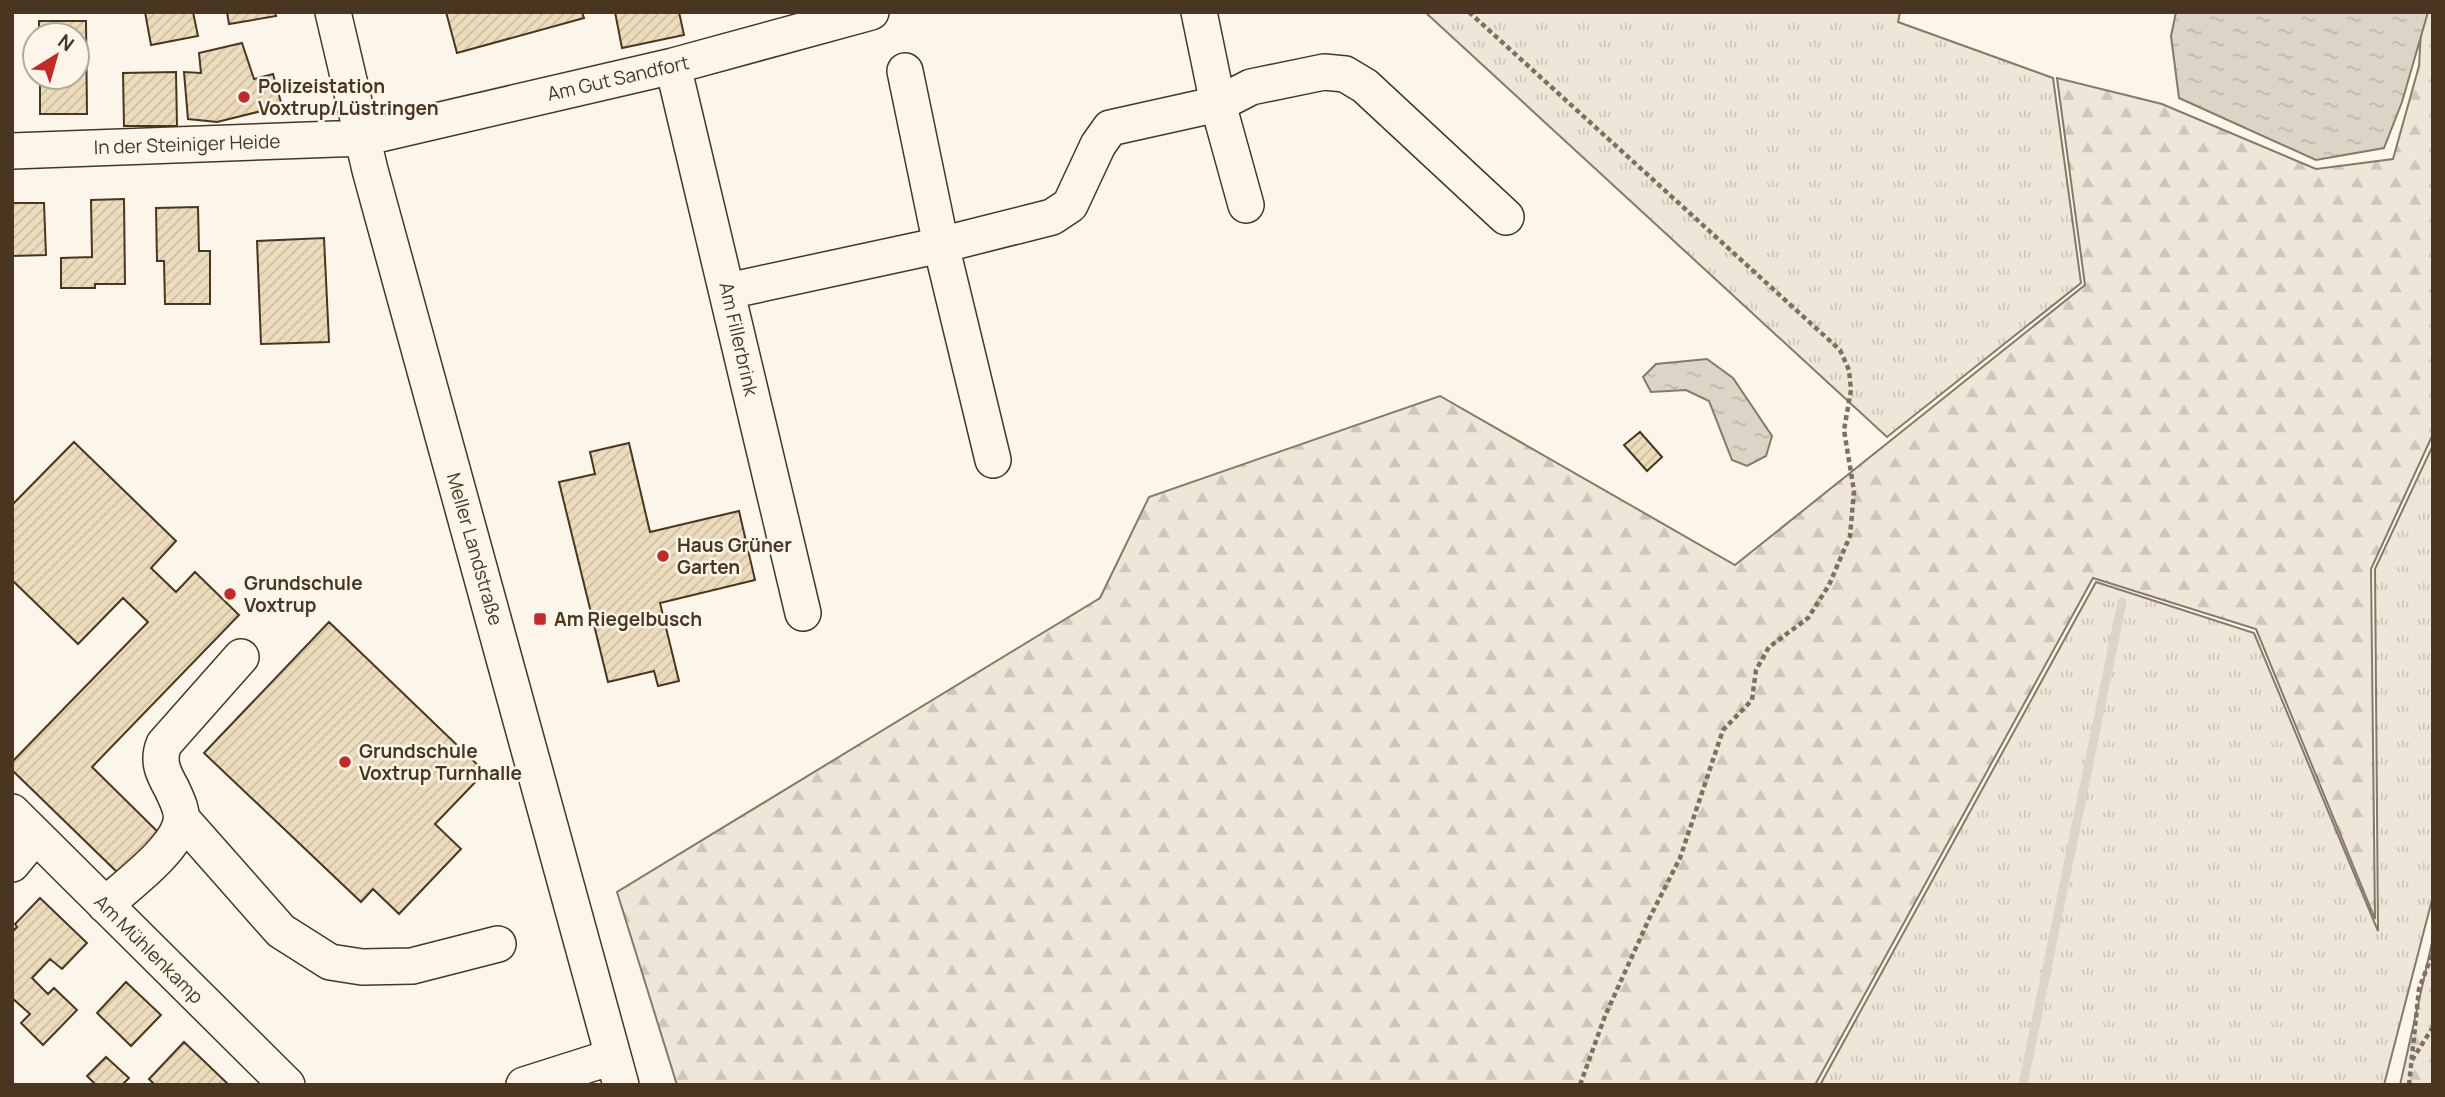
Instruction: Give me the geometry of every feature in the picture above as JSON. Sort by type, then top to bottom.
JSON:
[{"type":"street","name":"Meller Landstraße","points":[[333,12],[363,138],[617,1071]]},
{"type":"street","name":"Am Gut Sandfort","points":[[363,138],[673,66],[871,12]]},
{"type":"street","points":[[1199,12],[1218,104],[1246,205]]},
{"type":"street","name":"Am Fillerbrink","points":[[673,66],[803,613]]},
{"type":"street","points":[[905,71],[941,245],[993,460]]},
{"type":"street","points":[[727,291],[941,245],[1052,216],[1070,205],[1098,145],[1110,128],[1218,104],[1251,87],[1324,72],[1345,74],[1365,86],[1506,217]]},
{"type":"street","name":"In der Steiniger Heide","points":[[12,151],[363,138]]},
{"type":"street","points":[[241,657],[164,744],[159,757],[182,819],[281,931],[330,962],[362,967],[412,965],[498,944]]},
{"type":"street","points":[[105,905],[157,859],[174,838],[182,819]]},
{"type":"street","points":[[12,864],[24,824]]},
{"type":"street","name":"Am Mühlenkamp","points":[[24,824],[287,1085]]},
{"type":"street","points":[[524,1085],[617,1071]]},
{"type":"path","points":[[1469,12],[1840,350],[1849,370],[1851,390],[1844,430],[1854,491],[1850,536],[1829,585],[1808,618],[1769,647],[1756,670],[1752,700],[1723,730],[1680,858],[1605,1016],[1580,1085]]},
{"type":"path","points":[[2409,1085],[2419,989],[2433,952]]},
{"type":"path","points":[[2412,1061],[2433,1027]]},
{"type":"green space","points":[[1425,12],[1900,12],[1898,22],[2053,78],[2081,283],[1887,437]]},
{"type":"green space","points":[[2422,12],[2433,12],[2433,434],[2371,569],[2375,919],[2256,629],[2093,578],[1815,1085],[677,1085],[617,892],[1100,598],[1149,497],[1440,396],[1735,565],[2085,285],[2057,78],[2162,104],[2316,169],[2393,159],[2419,66]]},
{"type":"green space","points":[[2433,445],[2433,896],[2384,1085],[1820,1085],[2096,582],[2254,633],[2378,931],[2375,569]]},
{"type":"green space","points":[[2433,938],[2433,1085],[2400,1085]]},
{"type":"water","points":[[2176,12],[2428,12],[2402,102],[2384,148],[2316,160],[2179,98],[2171,36]]},
{"type":"water","points":[[1707,359],[1733,378],[1772,436],[1766,456],[1747,466],[1732,460],[1709,401],[1686,390],[1651,392],[1643,377],[1656,364]]},
{"type":"building","points":[[145,12],[193,12],[198,36],[151,45]]},
{"type":"building","points":[[227,12],[275,12],[276,16],[229,24]]},
{"type":"building","points":[[446,12],[582,12],[584,18],[457,53]]},
{"type":"building","points":[[615,12],[679,12],[684,35],[622,48]]},
{"type":"building","points":[[242,43],[254,79],[273,74],[282,106],[217,122],[188,119],[184,72],[201,73],[199,53]]},
{"type":"building","points":[[176,72],[177,126],[124,126],[123,73]]},
{"type":"building","points":[[40,91],[87,91],[87,114],[40,114]]},
{"type":"building","points":[[124,199],[125,284],[95,284],[95,288],[61,288],[61,258],[92,257],[91,200]]},
{"type":"building","points":[[12,203],[44,203],[46,255],[12,256]]},
{"type":"building","points":[[198,207],[199,251],[210,251],[210,304],[165,304],[164,261],[157,261],[156,208]]},
{"type":"building","points":[[324,238],[329,342],[261,344],[257,241]]},
{"type":"building","points":[[1640,432],[1662,457],[1647,471],[1624,445]]},
{"type":"building","name":"Grundschule Voxtrup","points":[[74,442],[176,541],[151,568],[176,592],[195,572],[239,615],[92,767],[159,833],[119,874],[12,770],[12,762],[148,622],[123,598],[78,644],[12,580],[12,505]]},
{"type":"building","name":"Haus Grüner Garten","points":[[629,443],[650,532],[739,511],[755,580],[660,603],[679,681],[658,686],[654,671],[608,682],[559,482],[595,474],[590,452]]},
{"type":"building","name":"Grundschule Voxtrup Turnhalle","points":[[329,622],[485,772],[435,824],[461,849],[399,914],[373,889],[361,902],[204,753]]},
{"type":"building","points":[[40,898],[87,943],[62,969],[50,959],[32,978],[48,994],[54,988],[77,1010],[43,1045],[21,1023],[30,1014],[12,998],[12,932],[17,927],[15,924]]},
{"type":"building","points":[[126,982],[161,1015],[131,1046],[97,1013]]},
{"type":"building","points":[[184,1042],[229,1085],[155,1085],[149,1079]]},
{"type":"building","points":[[106,1057],[129,1078],[122,1085],[96,1085],[87,1076]]},
{"type":"waterway","points":[[2023,1085],[2122,602]]},
{"type":"place","name":"Polizeistation Voxtrup/Lüstringen","points":[[244,97]]},
{"type":"place","name":"Haus Grüner Garten","points":[[663,556]]},
{"type":"place","name":"Grundschule Voxtrup","points":[[230,594]]},
{"type":"place","name":"Am Riegelbusch","points":[[540,619]]},
{"type":"place","name":"Grundschule Voxtrup Turnhalle","points":[[345,762]]}]
